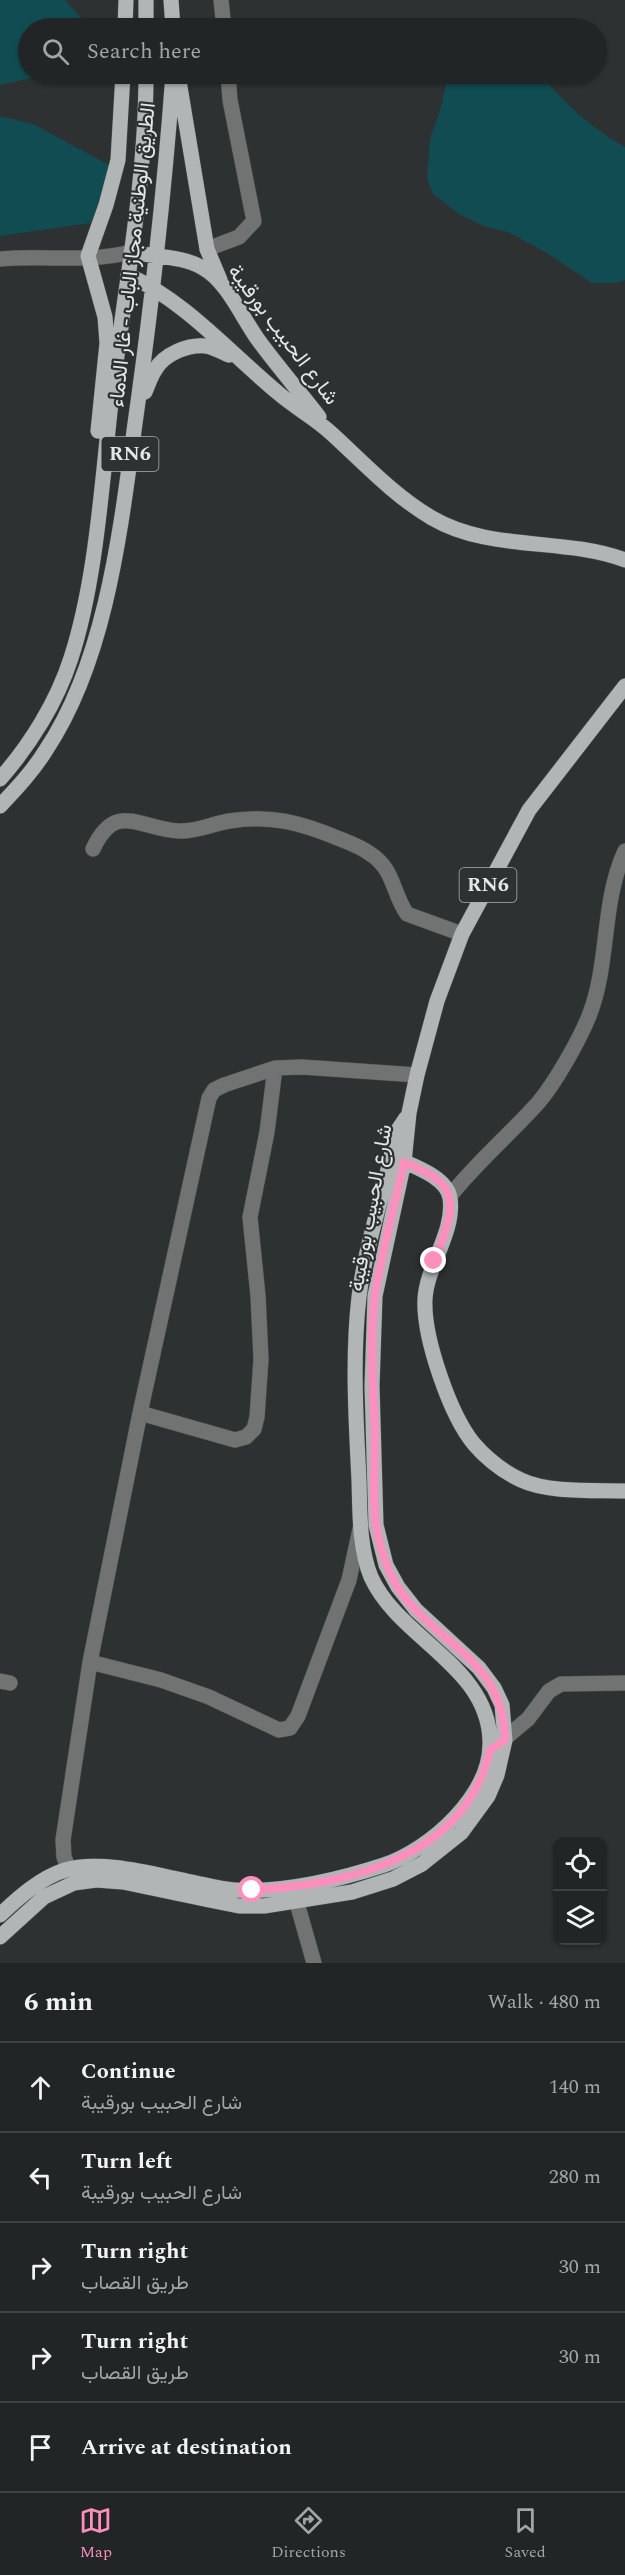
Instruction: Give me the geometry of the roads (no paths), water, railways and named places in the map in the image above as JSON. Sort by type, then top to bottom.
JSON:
[{"type":"main road","points":[[125,18],[126,0]]},
{"type":"main road","points":[[146,0],[146,18]]},
{"type":"main road","points":[[171,0],[172,18]]},
{"type":"main road","points":[[92,557],[97,451],[107,343],[105,317],[88,256],[106,205],[118,160],[122,84]]},
{"type":"main road","name":"الطريق الوطنية مجاز الباب - غار الدماء","points":[[0,778],[18,759],[40,724],[71,659],[86,601],[131,252],[146,111],[146,84]]},
{"type":"main road","name":"الطريق الوطنية مجاز الباب - غار الدماء","points":[[0,806],[22,783],[47,750],[65,718],[83,676],[101,619],[119,530],[154,287],[174,84]]},
{"type":"main road","points":[[177,84],[207,249],[222,285]]},
{"type":"main road","name":"شارع الحبيب بورقيبة","points":[[131,252],[157,258],[175,258],[204,268],[222,285],[260,342],[330,432]]},
{"type":"main road","name":"شارع الحبيب بورقيبة","points":[[128,275],[154,287],[278,393],[330,432],[404,501],[454,530],[473,535],[612,555],[625,560]]},
{"type":"main road","points":[[136,414],[155,369],[164,359],[176,352],[192,347],[207,346],[240,359]]},
{"type":"main road","name":"شارع الحبيب بورقيبة","points":[[0,1937],[71,1876],[124,1869],[230,1890],[276,1889],[363,1872],[395,1861],[424,1846],[442,1832],[471,1797],[487,1765],[490,1750],[487,1718],[469,1684],[445,1658],[403,1620],[379,1591],[366,1559],[361,1523],[357,1344],[359,1294],[398,1159],[437,1001],[462,934],[529,810],[625,686]]},
{"type":"main road","points":[[398,1159],[437,1179],[444,1185],[450,1196],[447,1227],[434,1261],[425,1299],[428,1328],[446,1391],[474,1444],[494,1464],[535,1485],[625,1491]]},
{"type":"main road","name":"شارع الحبيب بورقيبة","points":[[0,1915],[30,1889],[51,1875],[123,1882],[239,1905],[264,1906],[297,1902],[368,1887],[393,1879],[422,1864],[461,1833],[488,1796],[497,1775],[505,1740],[502,1705],[494,1688],[479,1668],[416,1610],[398,1587],[386,1565],[376,1525],[372,1386],[375,1296],[398,1159]]},
{"type":"main road","points":[[363,1872],[368,1887]]},
{"type":"street","points":[[221,0],[223,18]]},
{"type":"street","points":[[207,249],[239,237],[254,221],[229,84]]},
{"type":"street","points":[[0,259],[26,256],[108,258],[131,252]]},
{"type":"street","points":[[108,258],[128,275]]},
{"type":"street","points":[[93,849],[102,831],[122,820],[180,831],[228,821],[284,819],[316,829],[371,854],[381,861],[393,880],[407,914],[462,934]]},
{"type":"street","points":[[450,1196],[468,1173],[540,1101],[589,1016],[600,979],[612,892],[625,851]]},
{"type":"street","points":[[71,1876],[63,1840],[90,1662],[140,1413],[209,1098],[214,1090],[224,1085],[275,1068],[302,1067],[417,1075]]},
{"type":"street","points":[[140,1413],[235,1440],[246,1437],[254,1429],[261,1359],[258,1296],[250,1217],[267,1132],[275,1068]]},
{"type":"street","points":[[90,1662],[161,1680],[208,1697],[279,1730],[290,1728],[298,1716],[349,1580],[361,1523]]},
{"type":"street","points":[[490,1750],[528,1719],[549,1691],[561,1684],[625,1683]]},
{"type":"street","points":[[292,1886],[314,1963]]}]
